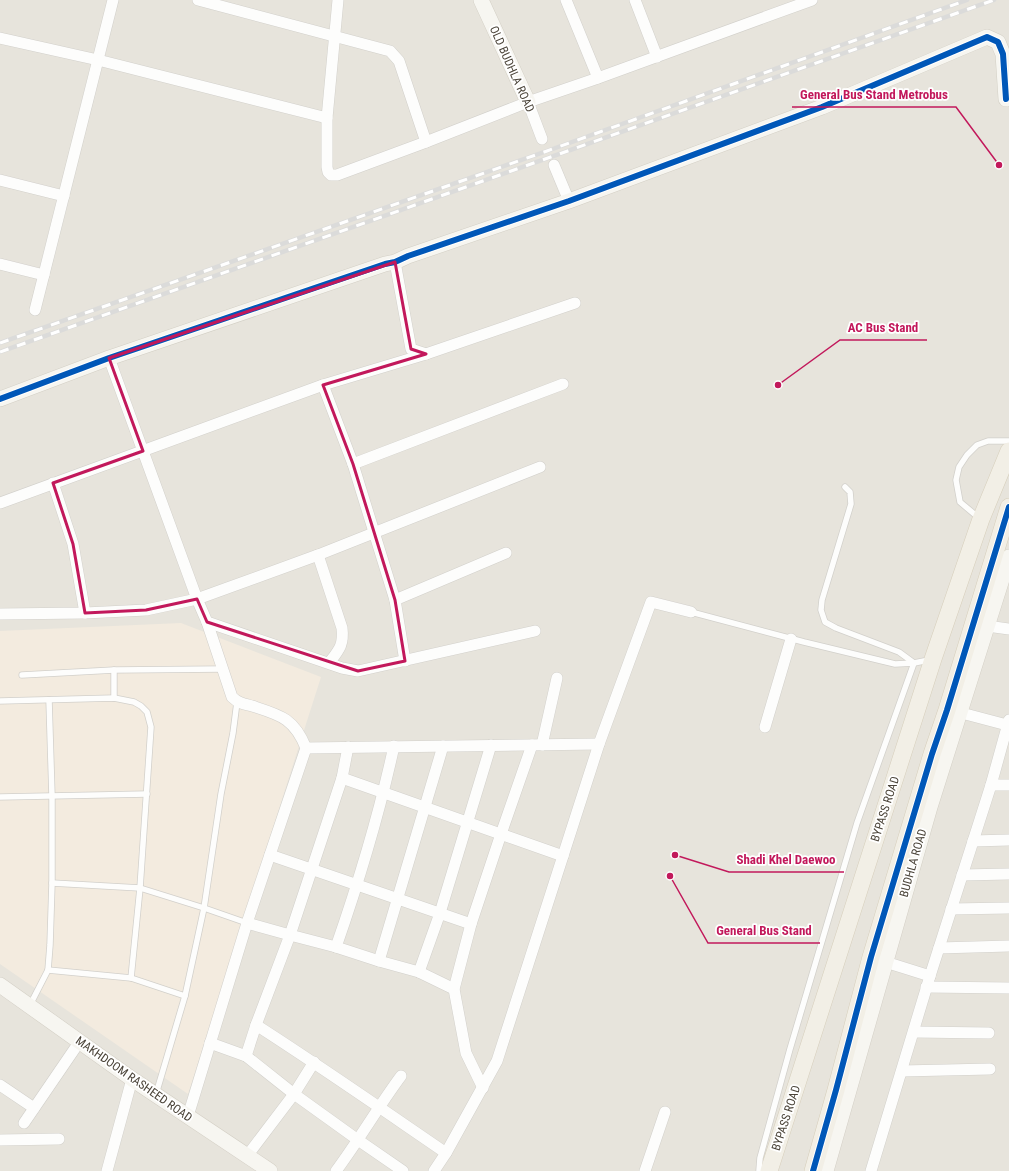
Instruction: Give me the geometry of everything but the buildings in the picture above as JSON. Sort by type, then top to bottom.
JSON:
[{"type":"main road","name":"BYPASS ROAD","points":[[769,1171],[933,659],[981,519],[1009,450]]},
{"type":"main road","points":[[813,1171],[836,1090],[878,959],[932,754],[953,711],[980,625],[1009,507]]},
{"type":"street","points":[[35,310],[113,0]]},
{"type":"street","points":[[198,0],[390,51],[399,62],[426,142]]},
{"type":"street","points":[[338,0],[327,118],[327,167],[328,172],[331,175],[426,142],[528,102],[657,57],[812,0]]},
{"type":"street","name":"OLD BUDHLA ROAD","points":[[481,0],[528,102],[542,139]]},
{"type":"street","points":[[566,0],[598,78]]},
{"type":"street","points":[[635,0],[657,57]]},
{"type":"street","points":[[0,399],[109,358],[385,264],[395,262],[408,256],[569,201],[822,107],[987,37],[998,42],[1003,54],[1006,100]]},
{"type":"street","points":[[0,38],[98,60],[327,118]]},
{"type":"street","points":[[554,165],[569,201]]},
{"type":"street","points":[[0,180],[64,196]]},
{"type":"street","points":[[395,262],[411,349],[426,354]]},
{"type":"street","points":[[0,264],[44,274]]},
{"type":"street","points":[[0,502],[323,385],[426,354],[575,303]]},
{"type":"street","points":[[109,358],[197,599],[207,622],[232,697],[237,702],[277,714],[286,720],[301,736],[306,748],[247,923],[188,1116]]},
{"type":"street","points":[[353,464],[563,384]]},
{"type":"street","points":[[323,385],[353,464],[395,600],[405,661]]},
{"type":"street","points":[[0,614],[85,613],[146,610],[197,599],[318,555],[540,467]]},
{"type":"street","points":[[53,484],[73,544],[85,613]]},
{"type":"street","points":[[395,600],[506,553]]},
{"type":"street","points":[[318,555],[342,628],[343,636],[340,649],[329,663]]},
{"type":"street","points":[[1009,557],[980,625],[1009,629]]},
{"type":"street","points":[[434,1171],[446,1153],[497,1061],[599,744],[651,602],[691,612]]},
{"type":"street","points":[[207,622],[342,668],[358,671],[535,631]]},
{"type":"street","points":[[765,727],[792,639]]},
{"type":"street","points":[[483,1088],[466,1053],[454,988],[472,924],[501,834],[537,745],[557,678]]},
{"type":"street","points":[[871,1171],[914,1032],[926,987],[991,785],[1008,723],[953,711]]},
{"type":"street","points":[[306,748],[599,744]]},
{"type":"street","points":[[419,972],[440,913],[491,745]]},
{"type":"street","points":[[336,947],[357,885],[384,792],[394,746]]},
{"type":"street","points":[[379,961],[443,746]]},
{"type":"street","points":[[246,1056],[290,935],[312,869],[342,778],[348,747]]},
{"type":"street","points":[[342,778],[563,856]]},
{"type":"street","points":[[991,785],[1009,785]]},
{"type":"street","points":[[973,841],[1009,840]]},
{"type":"street","points":[[270,855],[472,924]]},
{"type":"street","points":[[962,875],[1009,874]]},
{"type":"street","points":[[951,909],[1009,908]]},
{"type":"street","points":[[247,923],[336,947],[419,972],[454,988]]},
{"type":"street","points":[[939,948],[1009,946]]},
{"type":"street","points":[[826,1171],[878,959],[930,976]]},
{"type":"street","name":"MAKHDOOM RASHEED ROAD","points":[[0,985],[132,1079],[270,1171]]},
{"type":"street","points":[[926,987],[1009,988]]},
{"type":"street","points":[[256,1025],[314,1062],[446,1153]]},
{"type":"street","points":[[914,1032],[989,1033]]},
{"type":"street","points":[[24,1123],[80,1041]]},
{"type":"street","points":[[210,1043],[246,1056],[294,1094],[403,1171]]},
{"type":"street","points":[[247,1156],[294,1094],[314,1062]]},
{"type":"street","points":[[902,1071],[990,1069]]},
{"type":"street","points":[[336,1171],[358,1140],[378,1107],[401,1076]]},
{"type":"street","points":[[109,1170],[132,1079]]},
{"type":"street","points":[[0,1085],[34,1108]]},
{"type":"street","points":[[645,1171],[665,1112]]},
{"type":"street","points":[[0,1140],[59,1139]]},
{"type":"lane","points":[[981,519],[960,502],[956,480],[959,467],[977,445],[988,440],[1009,440]]},
{"type":"lane","points":[[845,486],[850,492],[851,504],[822,600],[821,610],[825,622],[836,628],[899,652],[914,663]]},
{"type":"lane","points":[[691,612],[792,639],[895,664],[914,663],[933,659]]},
{"type":"lane","points":[[759,1171],[760,1158],[790,1049],[857,823],[914,663]]},
{"type":"lane","points":[[22,675],[114,670],[223,669]]},
{"type":"lane","points":[[114,670],[114,698]]},
{"type":"lane","points":[[0,701],[114,698],[134,702],[147,712],[151,727],[132,978]]},
{"type":"lane","points":[[30,1006],[48,970],[52,883],[52,796],[49,700]]},
{"type":"lane","points":[[155,1094],[185,996],[204,908],[237,702]]},
{"type":"lane","points":[[0,797],[147,794]]},
{"type":"lane","points":[[52,883],[140,888],[247,923]]},
{"type":"lane","points":[[48,970],[132,978],[185,996]]},
{"type":"highlighted area","points":[[395,262],[411,349],[426,354],[323,385],[353,464],[395,600],[405,661],[358,671],[207,622],[197,599],[146,610],[85,613],[73,544],[53,483],[143,451],[109,358]]},
{"type":"shaded area","points":[[0,0],[1009,0],[1009,1171],[0,1171]]},
{"type":"shaded area","points":[[181,623],[321,677],[188,1094],[0,964],[0,631]]},
{"type":"railway","points":[[0,343],[547,151],[967,0]]},
{"type":"railway","points":[[0,352],[994,0]]},
{"type":"cycle path","points":[[0,399],[109,358],[385,264],[395,262],[408,256],[569,201],[822,107],[987,37],[998,42],[1003,54],[1006,99]]},
{"type":"cycle path","name":"BUDHLA ROAD","points":[[813,1171],[871,957],[1009,507]]},
{"type":"place","name":"General Bus Stand Metrobus","points":[[999,165]]},
{"type":"place","name":"AC Bus Stand","points":[[778,385]]},
{"type":"place","name":"Shadi Khel Daewoo","points":[[675,855]]},
{"type":"place","name":"General Bus Stand","points":[[670,876]]}]
